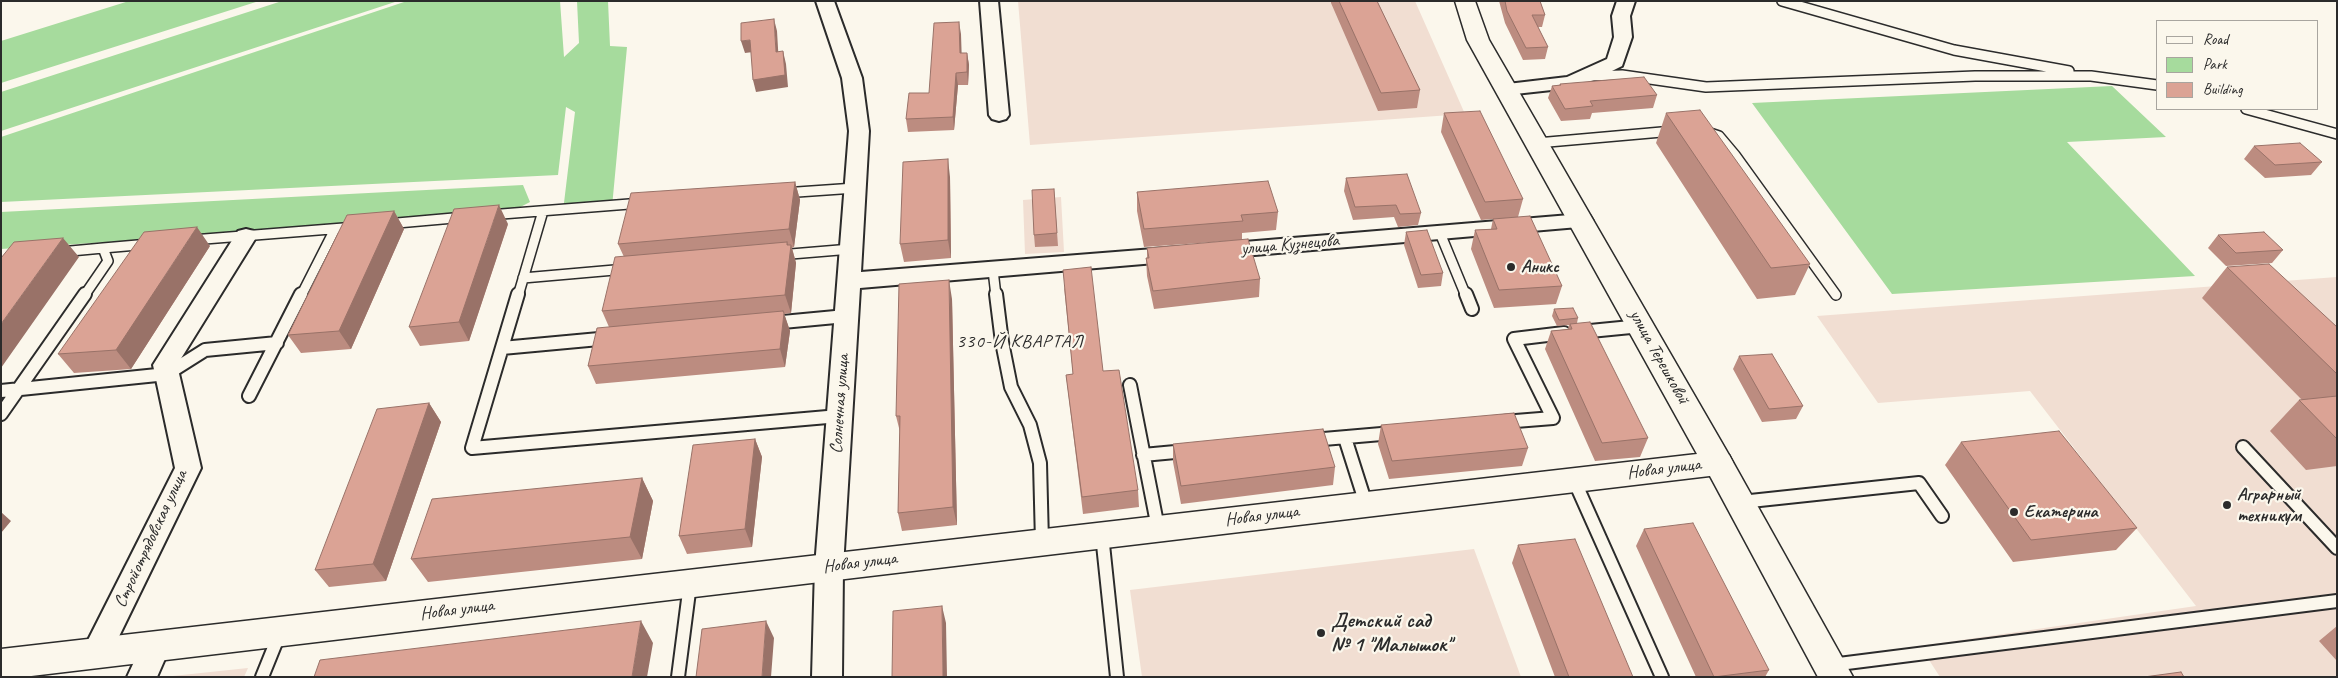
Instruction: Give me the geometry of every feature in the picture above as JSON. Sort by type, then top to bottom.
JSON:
[{"type":"main road","name":"улица Терешковой","points":[[1465,1],[1478,40],[1641,326],[1833,671]]},
{"type":"main road","name":"Новая улица","points":[[1,664],[1718,463]]},
{"type":"street","name":"Солнечная улица","points":[[825,1],[852,78],[859,131],[829,567],[827,677]]},
{"type":"street","points":[[989,1],[999,115]]},
{"type":"street","name":"улица Терешковой","points":[[1456,1],[1478,40]]},
{"type":"street","points":[[1506,89],[1570,82],[1615,62],[1623,37],[1621,16],[1626,1]]},
{"type":"street","name":"улица Кузнецова","points":[[849,281],[1582,222]]},
{"type":"street","name":"Стройотрядовская улица","points":[[97,652],[188,468],[165,365],[246,236]]},
{"type":"street","points":[[142,677],[156,646]]},
{"type":"lane","points":[[1782,1],[1954,50],[2012,58],[2091,76]]},
{"type":"lane","points":[[1587,76],[1622,75],[1706,86],[1975,76],[2091,76],[2156,85]]},
{"type":"lane","points":[[2250,110],[2337,134]]},
{"type":"lane","points":[[1537,143],[1692,130],[1719,136],[1730,148],[1836,295]]},
{"type":"lane","points":[[776,193],[855,188]]},
{"type":"lane","points":[[179,242],[649,202]]},
{"type":"lane","points":[[543,210],[472,448],[839,416]]},
{"type":"lane","points":[[249,396],[335,229]]},
{"type":"lane","points":[[1440,233],[1472,309]]},
{"type":"lane","points":[[48,253],[160,243]]},
{"type":"lane","points":[[1,414],[108,261],[103,248]]},
{"type":"lane","points":[[772,256],[851,249]]},
{"type":"lane","points":[[523,278],[642,267]]},
{"type":"lane","points":[[993,270],[1002,342],[1011,387],[1030,425],[1040,463],[1042,542]]},
{"type":"lane","points":[[758,324],[846,316]]},
{"type":"lane","points":[[1494,423],[1553,418],[1514,339],[1641,326]]},
{"type":"lane","points":[[502,348],[620,337]]},
{"type":"lane","points":[[1,391],[167,374],[205,350],[277,343]]},
{"type":"lane","points":[[1130,385],[1158,528]]},
{"type":"lane","points":[[1297,442],[1404,432]]},
{"type":"lane","points":[[1345,438],[1366,504]]},
{"type":"lane","points":[[2243,447],[2337,548]]},
{"type":"lane","points":[[1143,455],[1201,450]]},
{"type":"lane","points":[[1574,480],[1662,677]]},
{"type":"lane","points":[[1740,502],[1919,483],[1942,516]]},
{"type":"lane","points":[[1102,535],[1117,677]]},
{"type":"lane","points":[[678,677],[690,583]]},
{"type":"lane","points":[[1833,671],[2337,601]]},
{"type":"lane","points":[[262,677],[281,631]]},
{"type":"shaded area","points":[[1018,1],[1415,1],[1465,114],[1030,145]]},
{"type":"shaded area","points":[[1061,197],[1064,252],[1025,254],[1023,200]]},
{"type":"shaded area","name":"Аграрный техникум","points":[[2337,277],[2337,677],[1940,677],[1920,646],[2196,606],[2030,391],[1878,403],[1817,316]]},
{"type":"shaded area","name":"Детский сад № 1 \"Малышок\"","points":[[1474,549],[1521,677],[1142,677],[1130,590]]},
{"type":"shaded area","points":[[248,668],[244,677],[163,677]]},
{"type":"green space","points":[[129,1],[259,1],[1,83],[1,41]]},
{"type":"green space","points":[[282,1],[398,1],[1,131],[1,92]]},
{"type":"green space","points":[[407,1],[560,1],[564,57],[579,43],[577,1],[608,1],[610,46],[627,47],[612,207],[563,211],[575,112],[566,107],[558,175],[1,202],[1,137]]},
{"type":"green space","points":[[2112,86],[2166,137],[2067,142],[2195,276],[1892,294],[1752,103]]},
{"type":"green space","points":[[523,185],[530,202],[503,216],[1,249],[1,212]]},
{"type":"building","points":[[1339,1],[1377,1],[1420,90],[1381,93]]},
{"type":"building","points":[[1505,1],[1540,1],[1545,15],[1532,15],[1548,47],[1526,48],[1507,11]]},
{"type":"building","points":[[774,19],[776,52],[783,51],[785,75],[753,80],[750,40],[741,41],[741,23]]},
{"type":"building","points":[[959,22],[960,53],[967,53],[967,72],[956,73],[953,117],[906,119],[909,93],[929,93],[934,23]]},
{"type":"building","points":[[1644,77],[1657,95],[1590,101],[1593,106],[1565,109],[1552,86],[1560,84]]},
{"type":"building","points":[[1700,110],[1810,264],[1771,268],[1666,113]]},
{"type":"building","points":[[1480,111],[1523,199],[1485,202],[1444,113]]},
{"type":"building","points":[[2300,143],[2322,162],[2275,165],[2254,146]]},
{"type":"building","points":[[948,159],[948,240],[900,244],[903,162]]},
{"type":"building","points":[[1407,174],[1421,213],[1400,214],[1396,205],[1355,207],[1346,178]]},
{"type":"building","points":[[1268,181],[1278,212],[1241,215],[1243,221],[1144,229],[1137,192]]},
{"type":"building","points":[[795,182],[789,229],[618,244],[631,193]]},
{"type":"building","points":[[1054,189],[1057,233],[1034,235],[1032,190]]},
{"type":"building","points":[[499,205],[459,322],[409,327],[454,209]]},
{"type":"building","points":[[394,211],[339,331],[288,335],[347,215]]},
{"type":"building","points":[[1530,216],[1562,286],[1499,290],[1475,230],[1497,229],[1493,219]]},
{"type":"building","points":[[197,227],[116,350],[58,354],[144,232]]},
{"type":"building","points":[[1427,230],[1443,273],[1421,275],[1406,232]]},
{"type":"building","points":[[2264,232],[2283,250],[2236,253],[2218,235]]},
{"type":"building","points":[[63,238],[1,324],[1,258],[14,242]]},
{"type":"building","points":[[1248,239],[1260,279],[1153,291],[1146,258],[1149,258],[1147,248]]},
{"type":"building","points":[[787,242],[787,245],[791,245],[785,295],[602,311],[615,257]]},
{"type":"building","points":[[2269,264],[2337,327],[2337,374],[2227,267]]},
{"type":"building","points":[[1091,267],[1103,371],[1119,370],[1138,490],[1082,497],[1066,375],[1073,374],[1063,270]]},
{"type":"building","points":[[949,280],[953,507],[898,513],[900,416],[896,416],[899,284]]},
{"type":"building","points":[[1573,308],[1578,318],[1559,320],[1554,309]]},
{"type":"building","points":[[783,311],[780,349],[588,366],[597,328]]},
{"type":"building","points":[[1590,322],[1648,438],[1602,443],[1551,331],[1572,329],[1570,324]]},
{"type":"building","points":[[1772,354],[1803,406],[1769,409],[1739,356]]},
{"type":"building","points":[[2337,396],[2337,439],[2299,400]]},
{"type":"building","points":[[429,403],[373,564],[315,570],[377,409]]},
{"type":"building","points":[[1514,413],[1528,448],[1392,461],[1381,425]]},
{"type":"building","points":[[1323,429],[1335,467],[1181,486],[1173,444]]},
{"type":"building","points":[[2059,431],[2137,528],[2031,540],[1961,442]]},
{"type":"building","points":[[755,439],[745,529],[679,536],[693,445]]},
{"type":"building","points":[[642,478],[630,537],[411,559],[432,499]]},
{"type":"building","points":[[1693,523],[1769,670],[1714,677],[1644,529]]},
{"type":"building","points":[[1575,539],[1633,677],[1569,677],[1518,545]]},
{"type":"building","points":[[942,606],[943,677],[892,677],[893,611]]},
{"type":"building","points":[[641,621],[632,677],[314,677],[320,660]]},
{"type":"building","points":[[766,621],[762,677],[696,677],[702,629]]},
{"type":"building","points":[[2181,672],[2184,677],[2144,677]]},
{"type":"place","name":"Аникс","points":[[1511,267]]},
{"type":"place","name":"Аграрный техникум","points":[[2227,505]]},
{"type":"place","name":"Екатерина","points":[[2014,512]]},
{"type":"place","name":"Детский сад № 1 \"Малышок\"","points":[[1321,633]]},
{"type":"district","name":"330-Й КВАРТАЛ","points":[[1020,342]]}]
